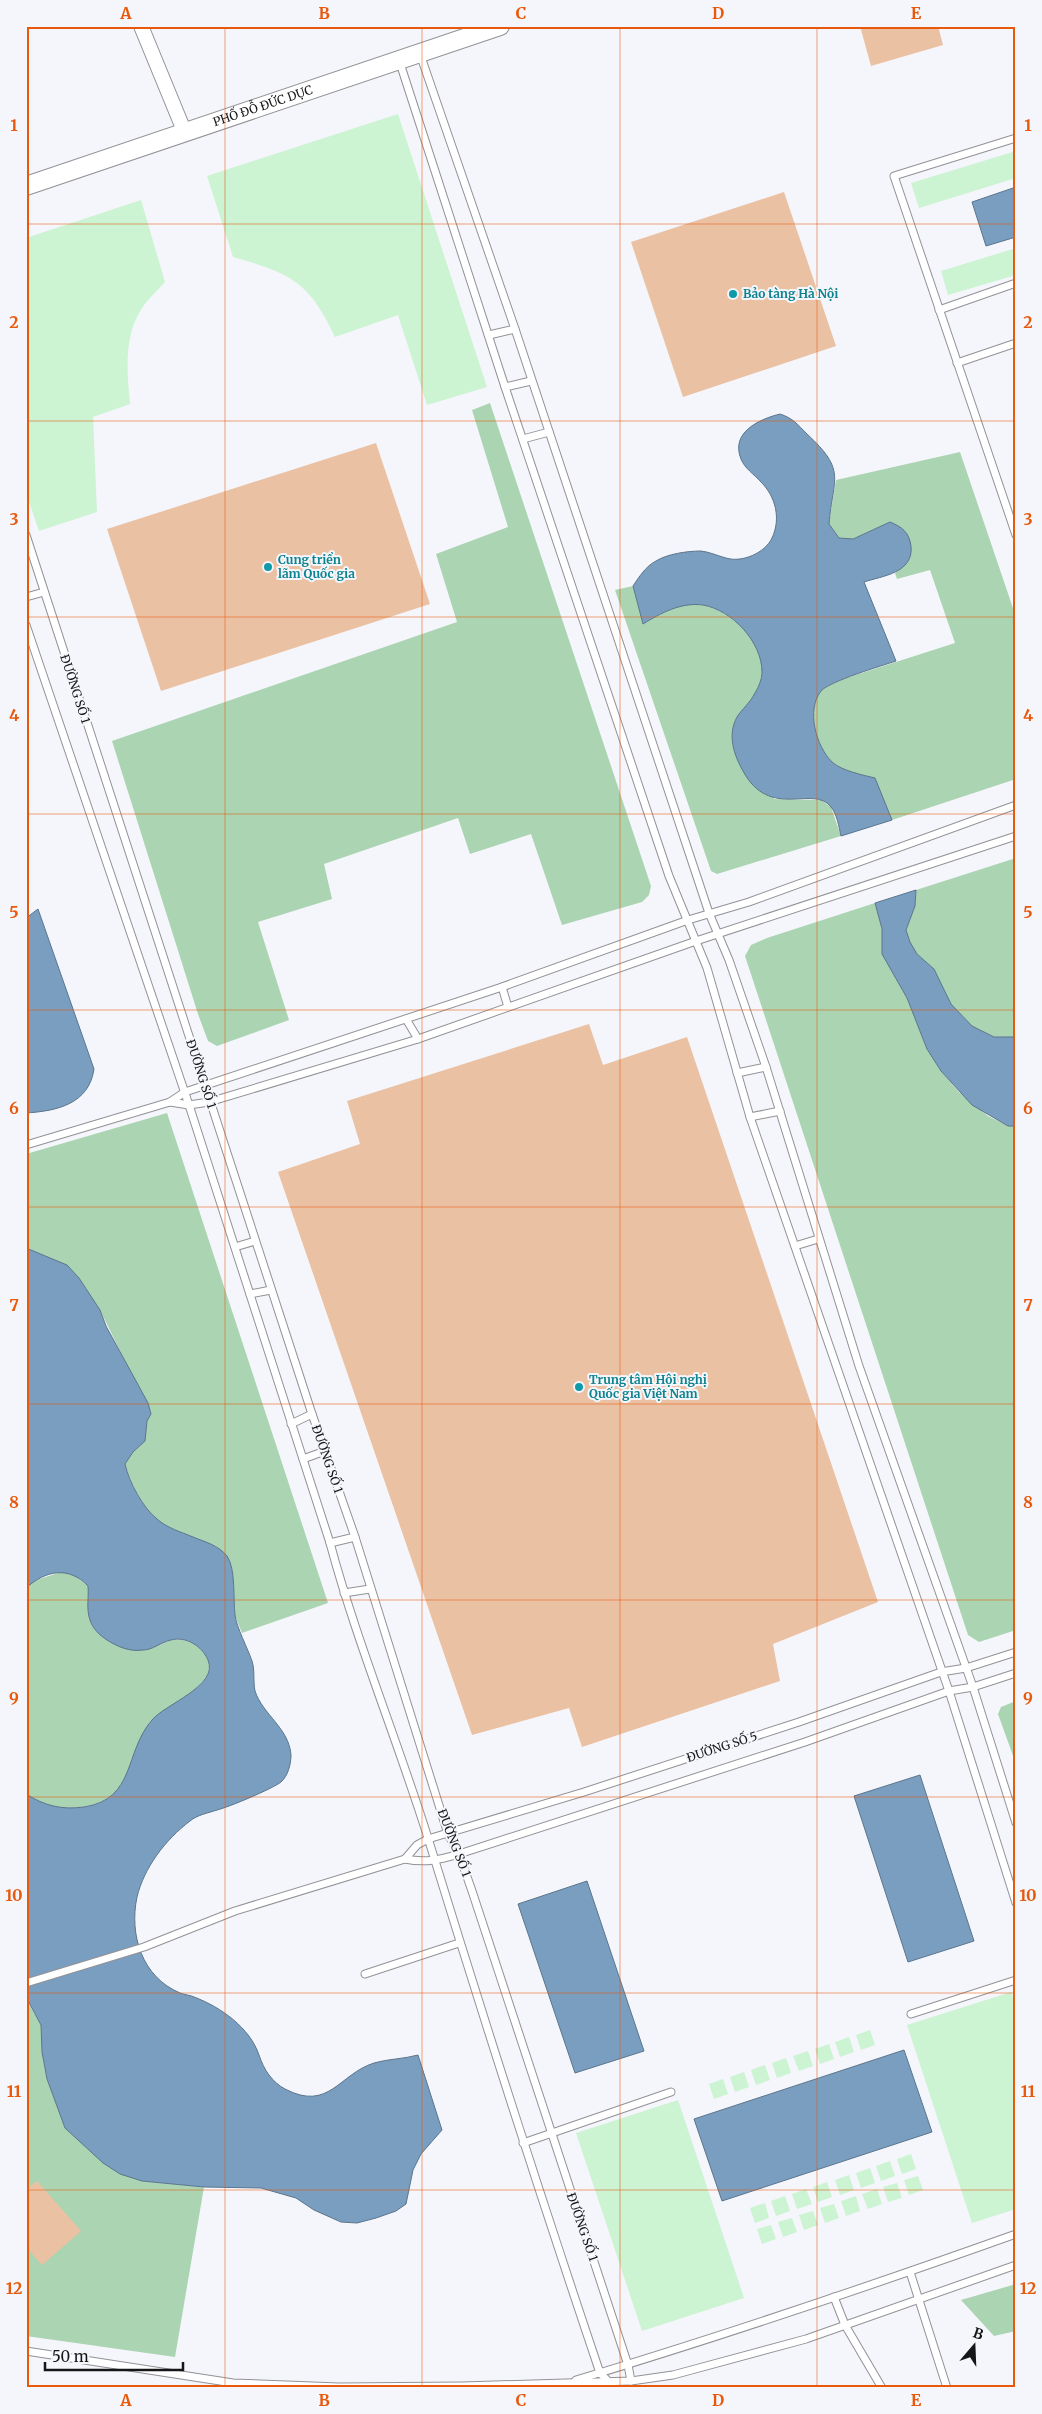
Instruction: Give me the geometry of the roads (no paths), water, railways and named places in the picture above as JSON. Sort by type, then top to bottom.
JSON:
[{"type":"street","points":[[141,26],[185,132]]},
{"type":"street","name":"PHỐ ĐỖ ĐỨC DỤC","points":[[26,186],[497,27]]},
{"type":"lane","points":[[420,53],[515,329],[709,913],[729,960],[766,1067],[859,1366],[973,1687],[1016,1823]]},
{"type":"lane","points":[[399,60],[505,387],[669,876],[707,968],[750,1117],[949,1691],[1016,1903]]},
{"type":"lane","points":[[1016,138],[894,176],[1016,535]]},
{"type":"lane","points":[[939,310],[1016,284]]},
{"type":"lane","points":[[489,335],[515,329]]},
{"type":"lane","points":[[957,364],[1016,343]]},
{"type":"lane","points":[[505,387],[531,381]]},
{"type":"lane","points":[[523,439],[549,432]]},
{"type":"lane","name":"ĐƯỜNG SỐ 1","points":[[26,535],[209,1102],[312,1414],[355,1537],[448,1834],[459,1854],[628,2365],[630,2381]]},
{"type":"lane","points":[[26,597],[44,592]]},
{"type":"lane","name":"ĐƯỜNG SỐ 1","points":[[26,625],[185,1092],[330,1542],[344,1593],[428,1839],[523,2143],[600,2373],[609,2382]]},
{"type":"lane","points":[[26,1144],[170,1102],[185,1092],[502,987],[688,920],[749,902],[1016,805]]},
{"type":"lane","points":[[170,1102],[189,1105],[209,1102],[418,1039],[696,941],[1016,836]]},
{"type":"lane","points":[[502,987],[508,1007]]},
{"type":"lane","points":[[406,1019],[418,1039]]},
{"type":"lane","points":[[737,1073],[766,1067]]},
{"type":"lane","points":[[750,1117],[780,1111]]},
{"type":"lane","points":[[795,1246],[818,1239]]},
{"type":"lane","points":[[235,1247],[255,1242]]},
{"type":"lane","points":[[250,1294],[271,1290]]},
{"type":"lane","points":[[292,1424],[312,1414]]},
{"type":"lane","points":[[303,1459],[325,1451]]},
{"type":"lane","points":[[330,1542],[355,1537]]},
{"type":"lane","points":[[344,1593],[370,1589]]},
{"type":"lane","name":"ĐƯỜNG SỐ 5","points":[[428,1839],[799,1722],[941,1672],[966,1668],[1016,1652]]},
{"type":"lane","name":"ĐƯỜNG SỐ 5","points":[[405,1859],[422,1862],[434,1861],[459,1854],[796,1745],[949,1691],[973,1687],[1016,1673]]},
{"type":"lane","points":[[26,1983],[144,1947],[235,1911],[405,1859],[416,1845],[428,1839]]},
{"type":"lane","points":[[365,1974],[459,1943]]},
{"type":"lane","points":[[911,2014],[1016,1980]]},
{"type":"lane","points":[[523,2143],[671,2092]]},
{"type":"lane","points":[[566,2383],[628,2365],[910,2272],[1016,2234]]},
{"type":"lane","points":[[26,2351],[233,2383],[339,2386],[462,2386],[630,2381],[672,2375],[806,2340],[919,2298],[1016,2265]]},
{"type":"lane","points":[[910,2272],[947,2388]]},
{"type":"lane","points":[[834,2297],[845,2325],[882,2388]]},
{"type":"water","points":[[1016,187],[1016,237],[986,246],[972,202]]},
{"type":"water","points":[[780,414],[798,425],[820,447],[833,466],[834,485],[829,524],[839,538],[853,539],[890,522],[904,531],[909,537],[911,546],[911,555],[902,568],[888,575],[864,582],[896,661],[856,674],[826,687],[821,691],[814,708],[815,728],[821,747],[826,755],[841,768],[875,778],[892,820],[841,836],[835,813],[823,801],[778,798],[766,794],[754,786],[740,765],[733,745],[732,731],[737,717],[751,700],[761,680],[762,672],[757,650],[743,629],[724,613],[703,605],[687,605],[671,609],[643,624],[633,586],[649,566],[666,556],[701,551],[726,558],[739,559],[752,556],[769,543],[775,531],[776,508],[766,488],[745,466],[739,450],[743,434],[749,428],[764,419]]},
{"type":"water","points":[[916,890],[915,906],[906,930],[917,954],[934,969],[951,1004],[972,1026],[994,1037],[1016,1037],[1016,1126],[1008,1126],[972,1105],[941,1071],[927,1049],[907,998],[882,954],[882,929],[875,903]]},
{"type":"water","points":[[38,909],[94,1069],[91,1081],[78,1098],[60,1107],[26,1113],[26,918]]},
{"type":"water","points":[[26,1248],[67,1265],[79,1278],[100,1310],[106,1326],[148,1403],[151,1414],[147,1421],[145,1441],[133,1452],[125,1464],[130,1479],[142,1502],[161,1522],[174,1530],[211,1544],[227,1556],[232,1568],[236,1620],[252,1661],[255,1691],[259,1700],[286,1737],[291,1755],[289,1770],[281,1782],[250,1798],[193,1819],[172,1837],[157,1855],[140,1886],[137,1897],[135,1926],[141,1953],[156,1977],[167,1986],[214,2006],[242,2027],[255,2045],[263,2066],[272,2079],[285,2089],[300,2095],[313,2096],[323,2094],[362,2068],[374,2063],[418,2055],[442,2130],[421,2154],[413,2170],[406,2204],[396,2211],[357,2223],[341,2222],[314,2210],[296,2198],[261,2188],[204,2187],[142,2181],[120,2174],[103,2163],[65,2128],[47,2079],[42,2052],[41,2025],[26,1997],[26,1794],[40,1802],[68,1808],[84,1807],[101,1802],[113,1795],[121,1784],[143,1733],[152,1720],[199,1686],[206,1678],[209,1669],[208,1660],[202,1650],[193,1643],[182,1639],[164,1642],[147,1650],[129,1650],[111,1643],[99,1634],[90,1620],[88,1586],[73,1575],[65,1573],[49,1574],[41,1577],[26,1588]]},
{"type":"water","points":[[920,1775],[974,1941],[908,1962],[854,1796]]},
{"type":"water","points":[[587,1881],[644,2051],[575,2073],[518,1904]]},
{"type":"water","points":[[904,2050],[932,2132],[722,2201],[694,2119]]},
{"type":"place","name":"Bảo tàng Hà Nội","points":[[733,294]]},
{"type":"place","name":"Cung triển lãm Quốc gia","points":[[268,567]]},
{"type":"place","name":"Trung tâm Hội nghị Quốc gia Việt Nam","points":[[579,1387]]}]
